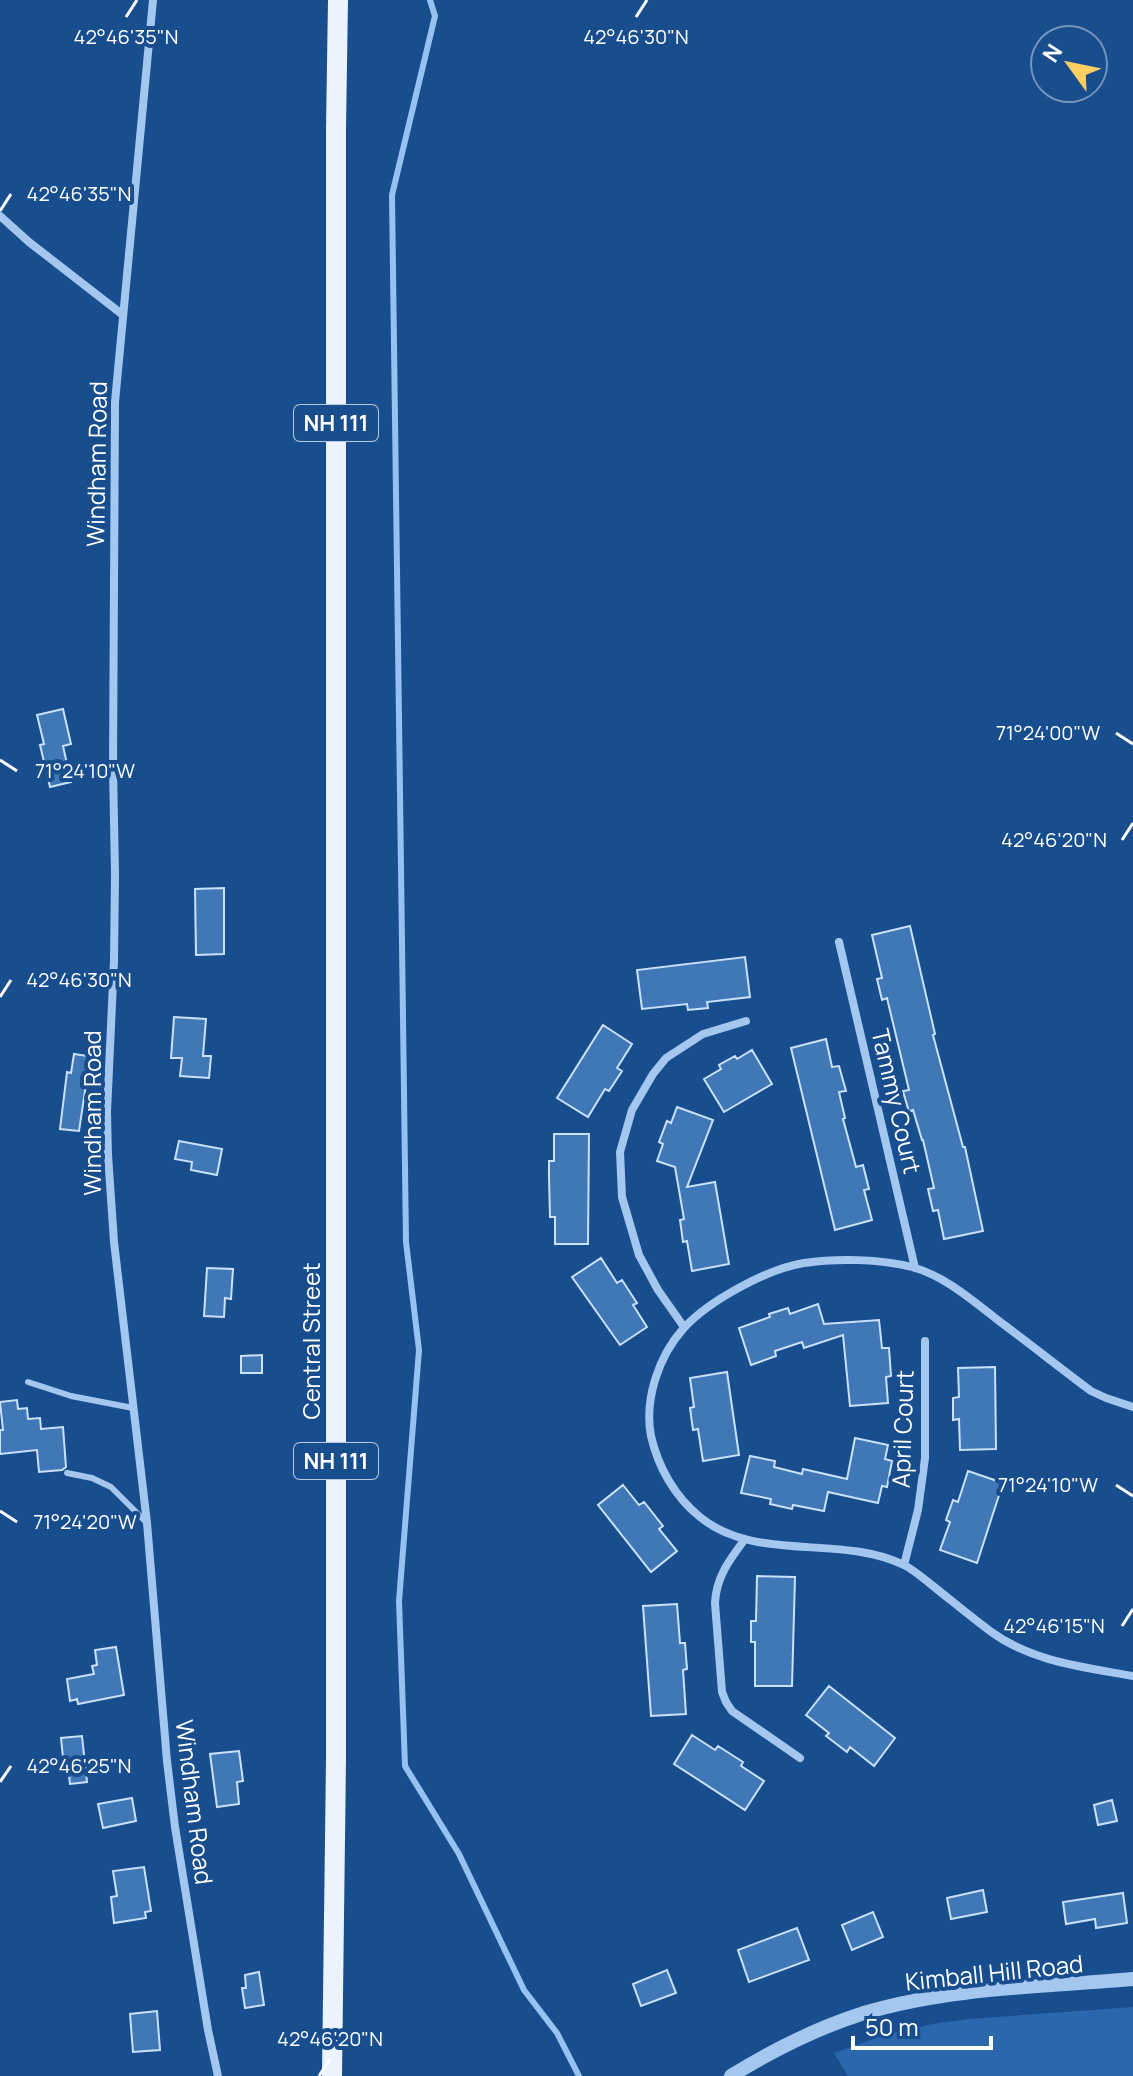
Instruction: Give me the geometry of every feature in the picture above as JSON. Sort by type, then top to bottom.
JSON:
[{"type":"main road","name":"Central Street","points":[[332,2076],[336,1759],[338,0]]},
{"type":"street","name":"Windham Road","points":[[153,0],[115,402],[115,875],[108,1155],[114,1242],[147,1523],[167,1761],[175,1827],[218,2076]]},
{"type":"street","points":[[0,216],[123,315]]},
{"type":"street","name":"Tammy Court","points":[[839,942],[915,1268]]},
{"type":"street","points":[[684,1327],[658,1290],[639,1255],[622,1197],[620,1152],[632,1110],[666,1058],[703,1034],[746,1021]]},
{"type":"street","points":[[1133,1407],[1091,1391],[966,1295],[943,1281],[915,1268],[890,1263],[834,1260],[802,1263],[750,1281],[707,1308],[684,1327],[667,1351],[652,1388],[650,1428],[665,1475],[692,1510],[711,1526],[745,1539],[851,1550],[904,1565],[1011,1645],[1062,1663],[1133,1676]]},
{"type":"street","name":"April Court","points":[[904,1565],[918,1510],[925,1458],[925,1341]]},
{"type":"street","points":[[745,1539],[727,1563],[715,1589],[722,1692],[732,1711],[800,1758]]},
{"type":"street","name":"Kimball Hill Road","points":[[731,2076],[825,2027],[907,2002],[993,1989],[1133,1979]]},
{"type":"lane","points":[[28,1382],[71,1396],[133,1408]]},
{"type":"lane","points":[[67,1473],[92,1478],[111,1487],[147,1523]]},
{"type":"shaded area","points":[[1133,2007],[1133,2076],[848,2076],[834,2053],[888,2034],[932,2024]]},
{"type":"building","points":[[63,709],[71,744],[63,746],[71,782],[50,787],[37,715]]},
{"type":"building","points":[[224,888],[224,954],[196,955],[195,889]]},
{"type":"building","points":[[910,926],[933,1035],[965,1147],[983,1231],[944,1239],[938,1210],[933,1211],[928,1189],[934,1188],[923,1140],[903,1091],[909,1090],[887,998],[882,1000],[877,979],[882,978],[872,935]]},
{"type":"building","points":[[745,957],[750,997],[707,1002],[708,1008],[688,1010],[687,1004],[642,1009],[637,970]]},
{"type":"building","points":[[174,1017],[206,1019],[203,1056],[211,1056],[209,1078],[180,1076],[182,1058],[171,1058]]},
{"type":"building","points":[[603,1025],[632,1044],[617,1068],[622,1071],[609,1091],[605,1089],[588,1117],[557,1098]]},
{"type":"building","points":[[826,1039],[832,1067],[839,1066],[846,1091],[839,1092],[843,1119],[856,1167],[863,1165],[869,1189],[864,1190],[872,1220],[835,1230],[791,1048]]},
{"type":"building","points":[[752,1050],[772,1084],[724,1112],[704,1079],[721,1069],[719,1065]]},
{"type":"building","points":[[74,1054],[95,1057],[92,1078],[87,1078],[79,1131],[60,1129],[67,1072],[71,1073]]},
{"type":"building","points":[[677,1107],[713,1120],[687,1187],[715,1182],[729,1264],[692,1271],[687,1241],[683,1242],[680,1220],[684,1219],[675,1167],[657,1161],[663,1144],[659,1142],[667,1121],[671,1123]]},
{"type":"building","points":[[554,1134],[589,1134],[588,1244],[555,1244],[555,1217],[550,1217],[549,1176],[549,1161],[554,1161]]},
{"type":"building","points":[[179,1141],[222,1149],[217,1175],[191,1170],[192,1162],[175,1159]]},
{"type":"building","points":[[601,1258],[617,1283],[622,1280],[637,1303],[633,1305],[647,1327],[620,1345],[572,1277]]},
{"type":"building","points":[[207,1268],[233,1269],[231,1299],[225,1298],[224,1317],[204,1316]]},
{"type":"building","points":[[818,1304],[824,1324],[879,1320],[882,1348],[889,1348],[891,1376],[886,1377],[888,1403],[850,1406],[843,1335],[804,1348],[802,1342],[775,1351],[776,1356],[751,1365],[739,1328],[788,1308],[790,1314]]},
{"type":"building","points":[[262,1355],[262,1373],[241,1373],[241,1356]]},
{"type":"building","points":[[995,1367],[996,1449],[960,1450],[959,1419],[953,1420],[953,1398],[959,1397],[958,1368]]},
{"type":"building","points":[[727,1372],[739,1455],[703,1461],[698,1429],[693,1430],[690,1378]]},
{"type":"building","points":[[17,1400],[18,1409],[27,1408],[28,1419],[40,1418],[41,1429],[63,1427],[66,1467],[62,1470],[39,1472],[37,1450],[0,1454],[0,1430],[3,1430],[0,1402]]},
{"type":"building","points":[[855,1438],[888,1445],[885,1459],[892,1461],[887,1487],[882,1486],[878,1503],[828,1492],[824,1511],[793,1505],[792,1509],[770,1504],[771,1499],[741,1493],[750,1456],[775,1461],[774,1467],[802,1474],[803,1469],[847,1479]]},
{"type":"building","points":[[968,1471],[1003,1483],[977,1563],[940,1550],[950,1522],[946,1520],[953,1500],[958,1502]]},
{"type":"building","points":[[623,1485],[639,1505],[644,1502],[663,1526],[659,1529],[677,1551],[651,1572],[598,1505]]},
{"type":"building","points":[[757,1576],[795,1577],[792,1686],[755,1686],[755,1642],[751,1642],[751,1621],[756,1621]]},
{"type":"building","points":[[677,1604],[680,1643],[685,1643],[686,1714],[651,1716],[643,1606]]},
{"type":"building","points":[[116,1647],[124,1695],[78,1704],[77,1699],[70,1701],[67,1679],[94,1674],[92,1666],[97,1665],[95,1650]]},
{"type":"building","points":[[829,1686],[895,1738],[874,1766],[850,1747],[847,1752],[806,1715]]},
{"type":"building","points":[[692,1735],[715,1750],[718,1746],[743,1762],[741,1766],[764,1781],[745,1810],[674,1764]]},
{"type":"building","points":[[82,1736],[87,1782],[70,1784],[68,1766],[64,1767],[61,1738]]},
{"type":"building","points":[[239,1751],[243,1781],[237,1782],[239,1804],[217,1807],[210,1754]]},
{"type":"building","points":[[132,1798],[136,1821],[103,1828],[98,1804]]},
{"type":"building","points":[[1112,1800],[1117,1821],[1098,1825],[1094,1805]]},
{"type":"building","points":[[144,1867],[151,1911],[145,1912],[146,1918],[114,1923],[111,1897],[117,1896],[113,1871]]},
{"type":"building","points":[[983,1890],[987,1912],[951,1919],[947,1898]]},
{"type":"building","points":[[1123,1893],[1127,1923],[1096,1928],[1095,1919],[1066,1924],[1063,1902]]},
{"type":"building","points":[[873,1912],[883,1937],[852,1950],[842,1925]]},
{"type":"building","points":[[797,1928],[809,1960],[749,1982],[738,1950]]},
{"type":"building","points":[[667,1970],[676,1993],[641,2006],[633,1984]]},
{"type":"building","points":[[259,1972],[264,2005],[245,2008],[242,1988],[246,1988],[245,1975]]},
{"type":"building","points":[[157,2011],[160,2050],[133,2052],[130,2014]]},
{"type":"waterway","points":[[430,0],[435,16],[392,195],[406,1242],[419,1350],[399,1601],[405,1766],[459,1854],[524,1990],[557,2033],[579,2076]]}]
